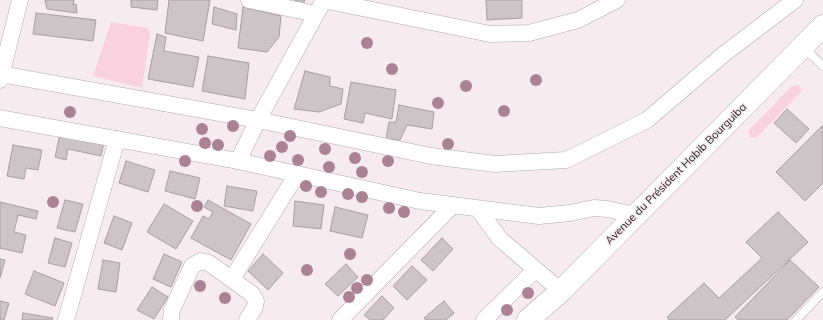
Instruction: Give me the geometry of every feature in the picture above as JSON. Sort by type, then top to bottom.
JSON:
[{"type":"main road","name":"Avenue du Président Habib Bourguiba","points":[[528,320],[561,291],[823,26]]},
{"type":"street","points":[[20,0],[1,77],[258,120],[431,156],[495,164],[566,160],[647,120],[724,54],[795,0]]},
{"type":"street","points":[[249,0],[321,5],[490,34],[529,33],[578,20],[617,0]]},
{"type":"street","points":[[238,161],[258,120],[321,5]]},
{"type":"street","points":[[0,118],[238,161],[420,201],[539,216],[570,213],[594,208],[607,209],[635,215]]},
{"type":"street","points":[[66,320],[117,139]]},
{"type":"street","points":[[232,279],[297,174]]},
{"type":"street","points":[[340,320],[453,205]]},
{"type":"street","points":[[478,209],[500,239],[561,291]]},
{"type":"street","points":[[171,320],[172,310],[192,266],[201,261],[209,264],[252,294],[256,301],[255,307],[247,320]]},
{"type":"street","points":[[484,320],[535,270]]},
{"type":"lane","points":[[802,46],[823,66]]},
{"type":"lane","points":[[796,320],[823,292]]},
{"type":"shaded area","points":[[111,22],[148,28],[150,34],[142,88],[93,76]]},
{"type":"shaded area","points":[[799,85],[802,91],[756,138],[750,138],[748,131],[792,86]]},
{"type":"building","points":[[45,0],[74,0],[73,5],[76,4],[77,13],[47,9]]},
{"type":"building","points":[[131,0],[158,0],[157,10],[131,7]]},
{"type":"building","points":[[169,0],[210,0],[203,41],[165,33]]},
{"type":"building","points":[[295,0],[305,0],[303,4],[295,3]]},
{"type":"building","points":[[486,0],[522,0],[522,18],[487,20]]},
{"type":"building","points":[[214,7],[237,14],[236,30],[212,24]]},
{"type":"building","points":[[243,7],[281,16],[279,37],[267,52],[238,48]]},
{"type":"building","points":[[36,13],[96,20],[93,41],[33,34]]},
{"type":"building","points":[[157,34],[166,37],[164,51],[199,57],[193,87],[148,79]]},
{"type":"building","points":[[208,56],[249,63],[245,99],[202,91]]},
{"type":"building","points":[[305,71],[330,77],[330,86],[343,89],[341,104],[319,112],[294,109]]},
{"type":"building","points":[[351,82],[396,90],[392,119],[365,113],[363,123],[344,119]]},
{"type":"building","points":[[399,105],[434,112],[432,129],[407,125],[400,140],[386,139],[389,122],[396,122]]},
{"type":"building","points":[[787,109],[809,129],[796,143],[774,123]]},
{"type":"building","points":[[823,125],[823,183],[805,201],[776,172]]},
{"type":"building","points":[[61,129],[105,138],[101,156],[68,149],[66,160],[55,157]]},
{"type":"building","points":[[13,145],[42,150],[38,170],[26,168],[24,179],[7,176]]},
{"type":"building","points":[[126,161],[155,170],[148,192],[119,183]]},
{"type":"building","points":[[170,171],[200,178],[195,199],[165,191]]},
{"type":"building","points":[[227,186],[257,191],[253,211],[224,206]]},
{"type":"building","points":[[65,200],[83,204],[75,232],[57,228]]},
{"type":"building","points":[[208,200],[251,224],[231,260],[191,238],[203,216],[209,219],[213,212],[204,207]]},
{"type":"building","points":[[295,201],[324,205],[321,229],[293,226]]},
{"type":"building","points":[[0,202],[38,211],[36,219],[18,215],[14,232],[26,235],[22,253],[0,248]]},
{"type":"building","points":[[164,204],[193,221],[176,249],[147,232]]},
{"type":"building","points":[[335,207],[368,215],[362,238],[330,231]]},
{"type":"building","points":[[778,212],[808,242],[725,320],[669,320],[667,317],[704,283],[719,298],[762,258],[746,242]]},
{"type":"building","points":[[114,216],[132,223],[122,250],[104,243]]},
{"type":"building","points":[[55,238],[72,243],[65,267],[48,263]]},
{"type":"building","points":[[442,238],[453,249],[433,271],[421,260]]},
{"type":"building","points":[[164,254],[182,262],[171,287],[153,279]]},
{"type":"building","points":[[263,254],[283,273],[268,290],[248,271]]},
{"type":"building","points":[[0,259],[5,260],[0,278]]},
{"type":"building","points":[[103,260],[120,263],[116,292],[98,289]]},
{"type":"building","points":[[790,260],[819,287],[787,320],[738,320],[735,317]]},
{"type":"building","points":[[346,264],[358,277],[338,296],[325,284]]},
{"type":"building","points":[[412,266],[427,280],[407,300],[393,286]]},
{"type":"building","points":[[34,271],[64,283],[55,306],[25,294]]},
{"type":"building","points":[[152,287],[168,297],[154,319],[137,310]]},
{"type":"building","points":[[382,296],[394,308],[383,320],[370,320],[364,315]]},
{"type":"building","points":[[0,301],[9,303],[4,320],[0,320]]},
{"type":"building","points":[[444,301],[454,313],[446,320],[426,320],[424,318]]},
{"type":"building","points":[[23,313],[53,318],[52,320],[22,320]]}]
